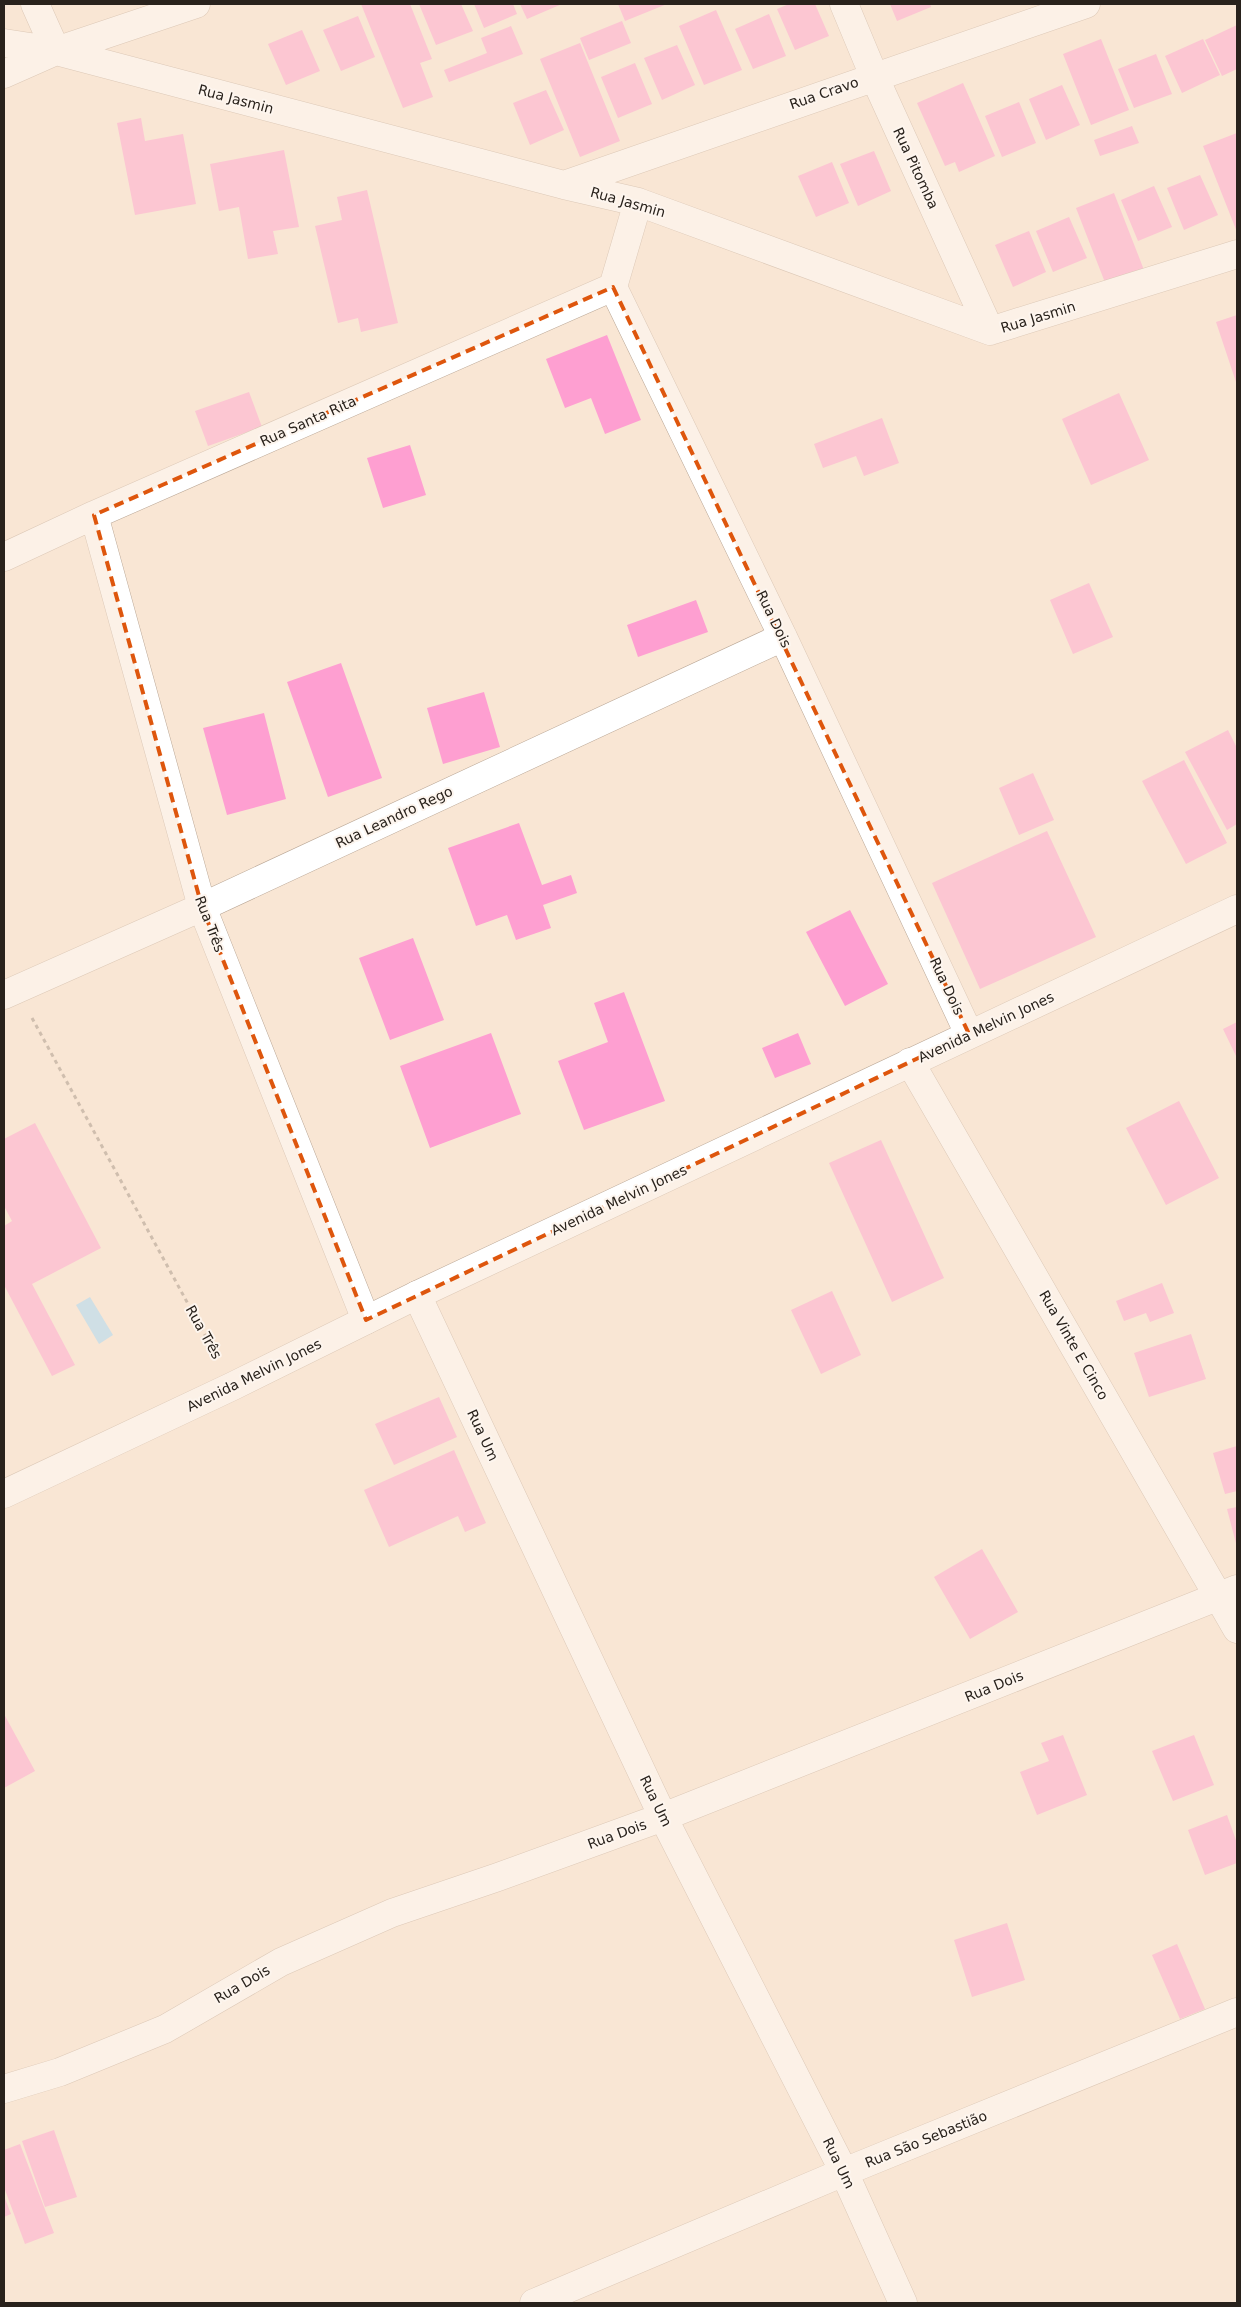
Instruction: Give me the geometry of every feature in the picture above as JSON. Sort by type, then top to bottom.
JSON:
[{"type":"street","points":[[35,4],[56,51]]},
{"type":"street","points":[[4,74],[56,51],[196,4]]},
{"type":"street","name":"Rua Pitomba","points":[[844,4],[874,76],[990,331]]},
{"type":"street","name":"Rua Cravo","points":[[564,185],[1086,4]]},
{"type":"street","name":"Rua Jasmin","points":[[4,42],[56,51],[564,185],[638,202],[990,331],[1237,254]]},
{"type":"street","points":[[613,288],[638,202]]},
{"type":"street","name":"Rua Santa Rita","points":[[4,557],[94,515],[613,288]]},
{"type":"street","name":"Rua Dois","points":[[613,288],[783,637],[969,1034]]},
{"type":"street","name":"Rua Três","points":[[94,515],[202,907],[366,1320]]},
{"type":"street","name":"Rua Leandro Rego","points":[[10,992],[202,907],[783,637]]},
{"type":"street","name":"Avenida Melvin Jones","points":[[4,1494],[233,1386],[417,1295],[969,1034],[1237,910]]},
{"type":"street","name":"Rua Vinte E Cinco","points":[[910,1062],[1229,1593],[1237,1629]]},
{"type":"street","name":"Rua Um","points":[[417,1295],[663,1817],[844,2172],[903,2303]]},
{"type":"street","name":"Rua Dois","points":[[4,2089],[60,2072],[165,2029],[281,1962],[392,1913],[663,1817],[1229,1593]]},
{"type":"street","name":"Rua São Sebastião","points":[[534,2303],[844,2172],[1237,2012]]},
{"type":"path","name":"Rua Três","points":[[10,992],[233,1386]]},
{"type":"highlighted area","points":[[613,287],[969,1034],[366,1320],[202,907],[94,515]]},
{"type":"water","points":[[90,1297],[113,1335],[99,1344],[76,1305]]},
{"type":"building","points":[[361,4],[410,4],[432,59],[420,63],[433,97],[403,108]]},
{"type":"building","points":[[419,4],[461,4],[473,31],[436,45]]},
{"type":"building","points":[[474,4],[513,4],[517,14],[484,28]]},
{"type":"building","points":[[520,4],[562,4],[527,19]]},
{"type":"building","points":[[618,4],[667,4],[625,21]]},
{"type":"building","points":[[789,4],[815,4],[829,36],[795,50],[777,9]]},
{"type":"building","points":[[890,4],[930,4],[931,7],[897,21]]},
{"type":"building","points":[[716,10],[742,70],[704,85],[679,26]]},
{"type":"building","points":[[769,14],[786,56],[753,69],[735,29]]},
{"type":"building","points":[[358,16],[375,57],[341,71],[323,30]]},
{"type":"building","points":[[622,21],[631,43],[589,60],[580,38]]},
{"type":"building","points":[[1237,25],[1237,69],[1222,76],[1205,40]]},
{"type":"building","points":[[511,26],[523,54],[449,82],[444,70],[487,53],[481,38]]},
{"type":"building","points":[[302,30],[320,71],[286,85],[268,44]]},
{"type":"building","points":[[1101,39],[1129,110],[1091,125],[1063,54]]},
{"type":"building","points":[[1203,39],[1220,75],[1182,93],[1165,56]]},
{"type":"building","points":[[580,43],[620,141],[580,157],[540,59]]},
{"type":"building","points":[[677,45],[695,85],[662,100],[644,58]]},
{"type":"building","points":[[1156,54],[1172,94],[1134,108],[1118,69]]},
{"type":"building","points":[[635,63],[652,104],[618,118],[601,77]]},
{"type":"building","points":[[963,83],[995,156],[959,172],[955,162],[945,166],[917,103]]},
{"type":"building","points":[[1062,85],[1080,125],[1046,140],[1029,99]]},
{"type":"building","points":[[546,90],[564,130],[530,145],[513,103]]},
{"type":"building","points":[[1019,102],[1036,143],[1002,157],[985,116]]},
{"type":"building","points":[[141,118],[145,141],[183,134],[196,204],[135,215],[117,123]]},
{"type":"building","points":[[1132,126],[1139,143],[1100,156],[1094,140]]},
{"type":"building","points":[[1237,133],[1237,232],[1203,146]]},
{"type":"building","points":[[284,150],[299,227],[273,231],[278,254],[248,259],[239,207],[219,211],[210,164]]},
{"type":"building","points":[[874,151],[891,191],[858,206],[840,164]]},
{"type":"building","points":[[832,162],[849,203],[816,217],[798,176]]},
{"type":"building","points":[[1200,175],[1218,215],[1184,230],[1167,188]]},
{"type":"building","points":[[1154,186],[1172,227],[1138,241],[1121,200]]},
{"type":"building","points":[[367,190],[398,323],[361,332],[358,318],[338,323],[315,226],[342,220],[337,197]]},
{"type":"building","points":[[1114,193],[1144,270],[1106,285],[1076,208]]},
{"type":"building","points":[[1069,217],[1087,258],[1053,272],[1036,231]]},
{"type":"building","points":[[1029,231],[1046,272],[1013,287],[995,245]]},
{"type":"building","points":[[1237,315],[1237,385],[1216,322]]},
{"type":"building","points":[[607,335],[641,420],[605,434],[591,398],[565,408],[546,359]]},
{"type":"building","points":[[249,392],[262,427],[208,446],[195,411]]},
{"type":"building","points":[[1119,393],[1149,460],[1091,485],[1062,419]]},
{"type":"building","points":[[882,418],[899,463],[864,476],[856,456],[823,468],[814,444]]},
{"type":"building","points":[[410,445],[426,495],[383,508],[367,458]]},
{"type":"building","points":[[1089,583],[1113,637],[1073,654],[1050,600]]},
{"type":"building","points":[[696,600],[708,632],[638,657],[627,625]]},
{"type":"building","points":[[341,663],[382,778],[328,797],[287,682]]},
{"type":"building","points":[[484,692],[500,747],[443,764],[427,708]]},
{"type":"building","points":[[264,713],[286,799],[227,815],[203,728]]},
{"type":"building","points":[[1228,730],[1237,748],[1237,824],[1227,830],[1185,752]]},
{"type":"building","points":[[1184,760],[1227,843],[1186,864],[1142,781]]},
{"type":"building","points":[[1033,773],[1054,820],[1019,835],[999,788]]},
{"type":"building","points":[[519,823],[542,885],[571,875],[577,893],[543,905],[551,928],[516,940],[507,915],[476,926],[448,848]]},
{"type":"building","points":[[1047,831],[1096,937],[980,989],[932,883]]},
{"type":"building","points":[[850,910],[888,984],[845,1006],[806,932]]},
{"type":"building","points":[[413,938],[444,1020],[390,1040],[359,958]]},
{"type":"building","points":[[624,992],[665,1101],[584,1130],[558,1061],[608,1042],[594,1003]]},
{"type":"building","points":[[1237,1022],[1237,1058],[1223,1029]]},
{"type":"building","points":[[491,1033],[521,1114],[430,1148],[400,1066]]},
{"type":"building","points":[[798,1033],[811,1064],[775,1078],[762,1048]]},
{"type":"building","points":[[1179,1101],[1219,1178],[1166,1205],[1126,1128]]},
{"type":"building","points":[[35,1123],[101,1248],[32,1284],[75,1365],[52,1376],[4,1285],[4,1226],[12,1221],[4,1206],[4,1139]]},
{"type":"building","points":[[881,1140],[944,1278],[892,1302],[829,1163]]},
{"type":"building","points":[[1162,1283],[1174,1313],[1150,1322],[1146,1313],[1124,1321],[1116,1301]]},
{"type":"building","points":[[832,1291],[861,1355],[821,1374],[791,1310]]},
{"type":"building","points":[[1191,1334],[1206,1379],[1149,1397],[1134,1353]]},
{"type":"building","points":[[439,1397],[457,1437],[394,1465],[375,1424]]},
{"type":"building","points":[[1237,1446],[1237,1491],[1225,1494],[1213,1453]]},
{"type":"building","points":[[454,1450],[486,1523],[465,1532],[458,1516],[389,1547],[364,1490]]},
{"type":"building","points":[[1237,1507],[1237,1547],[1227,1509]]},
{"type":"building","points":[[982,1549],[1018,1612],[970,1639],[934,1577]]},
{"type":"building","points":[[4,1714],[35,1771],[4,1788]]},
{"type":"building","points":[[1063,1735],[1087,1795],[1037,1815],[1020,1772],[1049,1761],[1041,1743]]},
{"type":"building","points":[[1194,1735],[1214,1785],[1173,1801],[1152,1751]]},
{"type":"building","points":[[1227,1815],[1237,1843],[1237,1863],[1205,1875],[1188,1830]]},
{"type":"building","points":[[1007,1923],[1025,1980],[972,1997],[954,1940]]},
{"type":"building","points":[[1177,1944],[1205,2009],[1180,2019],[1152,1955]]},
{"type":"building","points":[[54,2130],[77,2197],[45,2207],[22,2141]]},
{"type":"building","points":[[20,2144],[54,2233],[25,2244],[4,2187],[4,2150]]},
{"type":"building","points":[[4,2196],[11,2214],[4,2217]]}]
